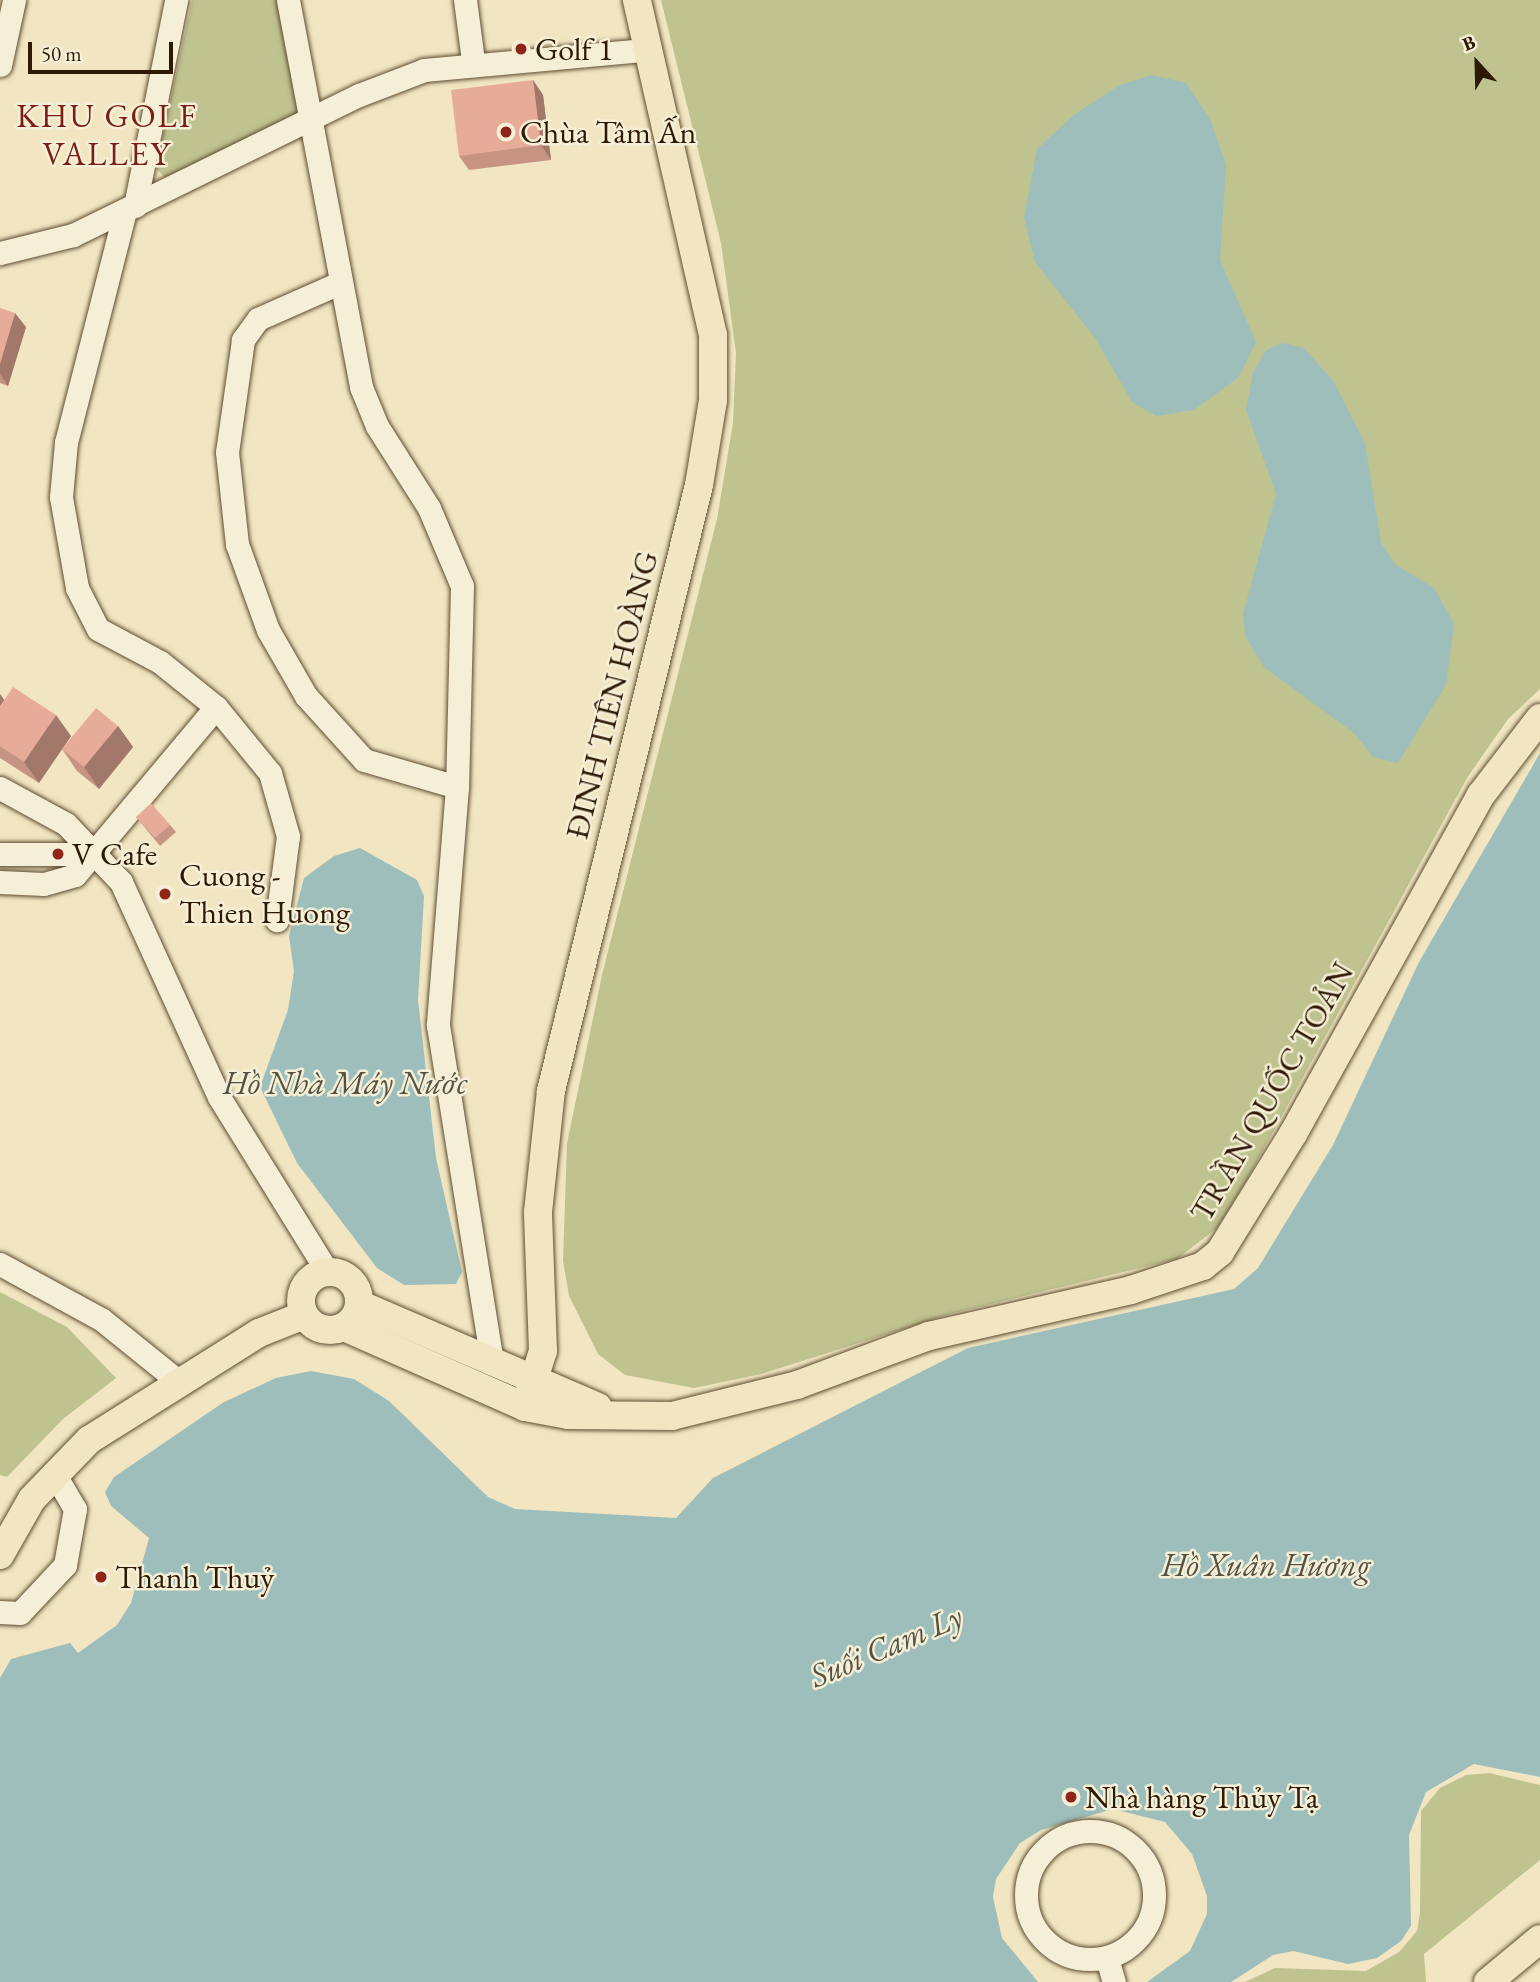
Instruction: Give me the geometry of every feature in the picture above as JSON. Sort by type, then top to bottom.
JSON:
[{"type":"main road","name":"ĐINH TIÊN HOÀNG","points":[[530,1395],[544,1310],[538,1212],[551,1091],[699,485],[713,400],[713,335],[645,50],[637,0]]},
{"type":"main road","name":"TRẦN QUỐC TOẢN","points":[[352,1316],[530,1395],[617,1415],[717,1409],[929,1336],[1132,1290],[1203,1266],[1231,1236],[1293,1133],[1481,795],[1540,718]]},
{"type":"main road","points":[[328,1272],[354,1285],[352,1316],[325,1330],[304,1315],[306,1286],[328,1272]]},
{"type":"main road","points":[[0,1555],[54,1473],[89,1440],[259,1333],[304,1315]]},
{"type":"main road","name":"TRẦN QUỐC TOẢN","points":[[352,1316],[492,1362],[530,1395]]},
{"type":"main road","points":[[1488,1982],[1540,1940]]},
{"type":"street","points":[[0,65],[14,0]]},
{"type":"street","points":[[176,0],[130,208],[66,442],[61,497],[77,588],[98,629],[160,662],[216,707],[270,773],[284,808],[288,836],[277,920]]},
{"type":"street","points":[[288,0],[337,284],[377,426],[429,508],[462,586],[457,787],[438,1025],[492,1362]]},
{"type":"street","points":[[465,0],[473,61]]},
{"type":"street","points":[[0,253],[73,235],[310,118],[424,70],[473,61],[645,50]]},
{"type":"street","points":[[337,284],[258,319],[243,340],[227,452],[237,544],[268,630],[306,696],[364,760],[457,787]]},
{"type":"street","points":[[0,882],[44,884],[75,875],[98,854],[194,727],[216,707]]},
{"type":"street","points":[[0,788],[66,824],[98,854],[133,904],[219,1097],[328,1272]]},
{"type":"street","points":[[0,854],[98,854]]},
{"type":"street","points":[[0,1264],[101,1319],[179,1382]]},
{"type":"street","points":[[0,1612],[20,1613],[65,1565],[75,1509],[54,1473]]},
{"type":"street","points":[[1074,1832],[1116,1835],[1134,1847],[1154,1884],[1147,1926],[1107,1958],[1073,1957],[1054,1949],[1028,1916],[1025,1895],[1033,1864],[1054,1840],[1074,1832]]},
{"type":"street","points":[[1107,1958],[1114,1982]]},
{"type":"green space","points":[[192,0],[286,0],[301,111],[170,183],[156,168]]},
{"type":"green space","points":[[661,0],[1540,0],[1540,689],[1508,719],[1467,778],[1245,1183],[1217,1228],[1177,1259],[950,1314],[761,1374],[694,1388],[625,1375],[598,1354],[569,1296],[563,1261],[567,1143],[602,975],[717,519],[733,423],[736,353],[721,243]]},
{"type":"green space","points":[[0,1292],[67,1327],[116,1378],[63,1419],[7,1477],[0,1475]]},
{"type":"green space","points":[[1489,1773],[1540,1785],[1540,1860],[1424,1954],[1426,1982],[1245,1982],[1275,1968],[1366,1971],[1399,1952],[1417,1931],[1420,1913],[1421,1811],[1440,1788],[1466,1775]]},
{"type":"water","points":[[1152,75],[1186,83],[1210,119],[1226,165],[1220,260],[1256,342],[1239,377],[1194,410],[1156,416],[1132,402],[1095,338],[1035,262],[1024,218],[1037,149],[1075,114],[1120,85]]},
{"type":"water","points":[[1283,343],[1304,348],[1334,382],[1365,443],[1381,543],[1395,564],[1435,589],[1454,624],[1446,685],[1398,763],[1373,757],[1355,734],[1264,667],[1246,638],[1243,614],[1276,494],[1246,410],[1253,372],[1266,350]]},
{"type":"water","name":"Hồ Xuân Hương","points":[[1540,753],[1540,1777],[1474,1764],[1426,1792],[1409,1835],[1411,1926],[1401,1941],[1377,1958],[1348,1964],[1293,1951],[1273,1955],[1231,1982],[1147,1982],[1190,1951],[1207,1914],[1207,1896],[1192,1854],[1165,1822],[1113,1809],[1041,1830],[1020,1843],[996,1879],[993,1897],[1002,1938],[1038,1982],[0,1982],[0,1678],[11,1659],[70,1643],[78,1653],[117,1625],[131,1603],[149,1538],[111,1506],[105,1492],[114,1477],[224,1402],[276,1378],[311,1371],[354,1379],[389,1401],[488,1497],[515,1509],[676,1518],[713,1478],[968,1348],[1234,1289],[1258,1268],[1333,1145],[1419,962]]},
{"type":"water","name":"Hồ Nhà Máy Nước","points":[[360,848],[417,880],[424,896],[418,1000],[436,1158],[462,1272],[456,1284],[404,1285],[377,1268],[297,1163],[260,1087],[288,1010],[294,971],[289,936],[304,878],[334,856]]},
{"type":"building","name":"Chùa Tâm Ấn","points":[[533,80],[541,145],[459,156],[451,90]]},
{"type":"building","points":[[0,308],[15,313],[0,364]]},
{"type":"building","points":[[13,687],[56,715],[24,762],[0,746],[0,706]]},
{"type":"building","points":[[96,708],[118,726],[84,767],[62,749]]},
{"type":"building","points":[[151,803],[170,825],[155,838],[136,817]]},
{"type":"place","name":"Golf 1","points":[[521,49]]},
{"type":"place","name":"Chùa Tâm Ấn","points":[[506,132]]},
{"type":"place","name":"V Cafe","points":[[58,854]]},
{"type":"place","name":"Cuong - Thien Huong","points":[[165,894]]},
{"type":"place","name":"Thanh Thuỷ","points":[[101,1577]]},
{"type":"place","name":"Nhà hàng Thủy Tạ","points":[[1071,1797]]},
{"type":"district","name":"KHU GOLF VALLEY","points":[[107,135]]},
{"type":"water label","name":"Suối Cam Ly","points":[[886,1646]]}]
